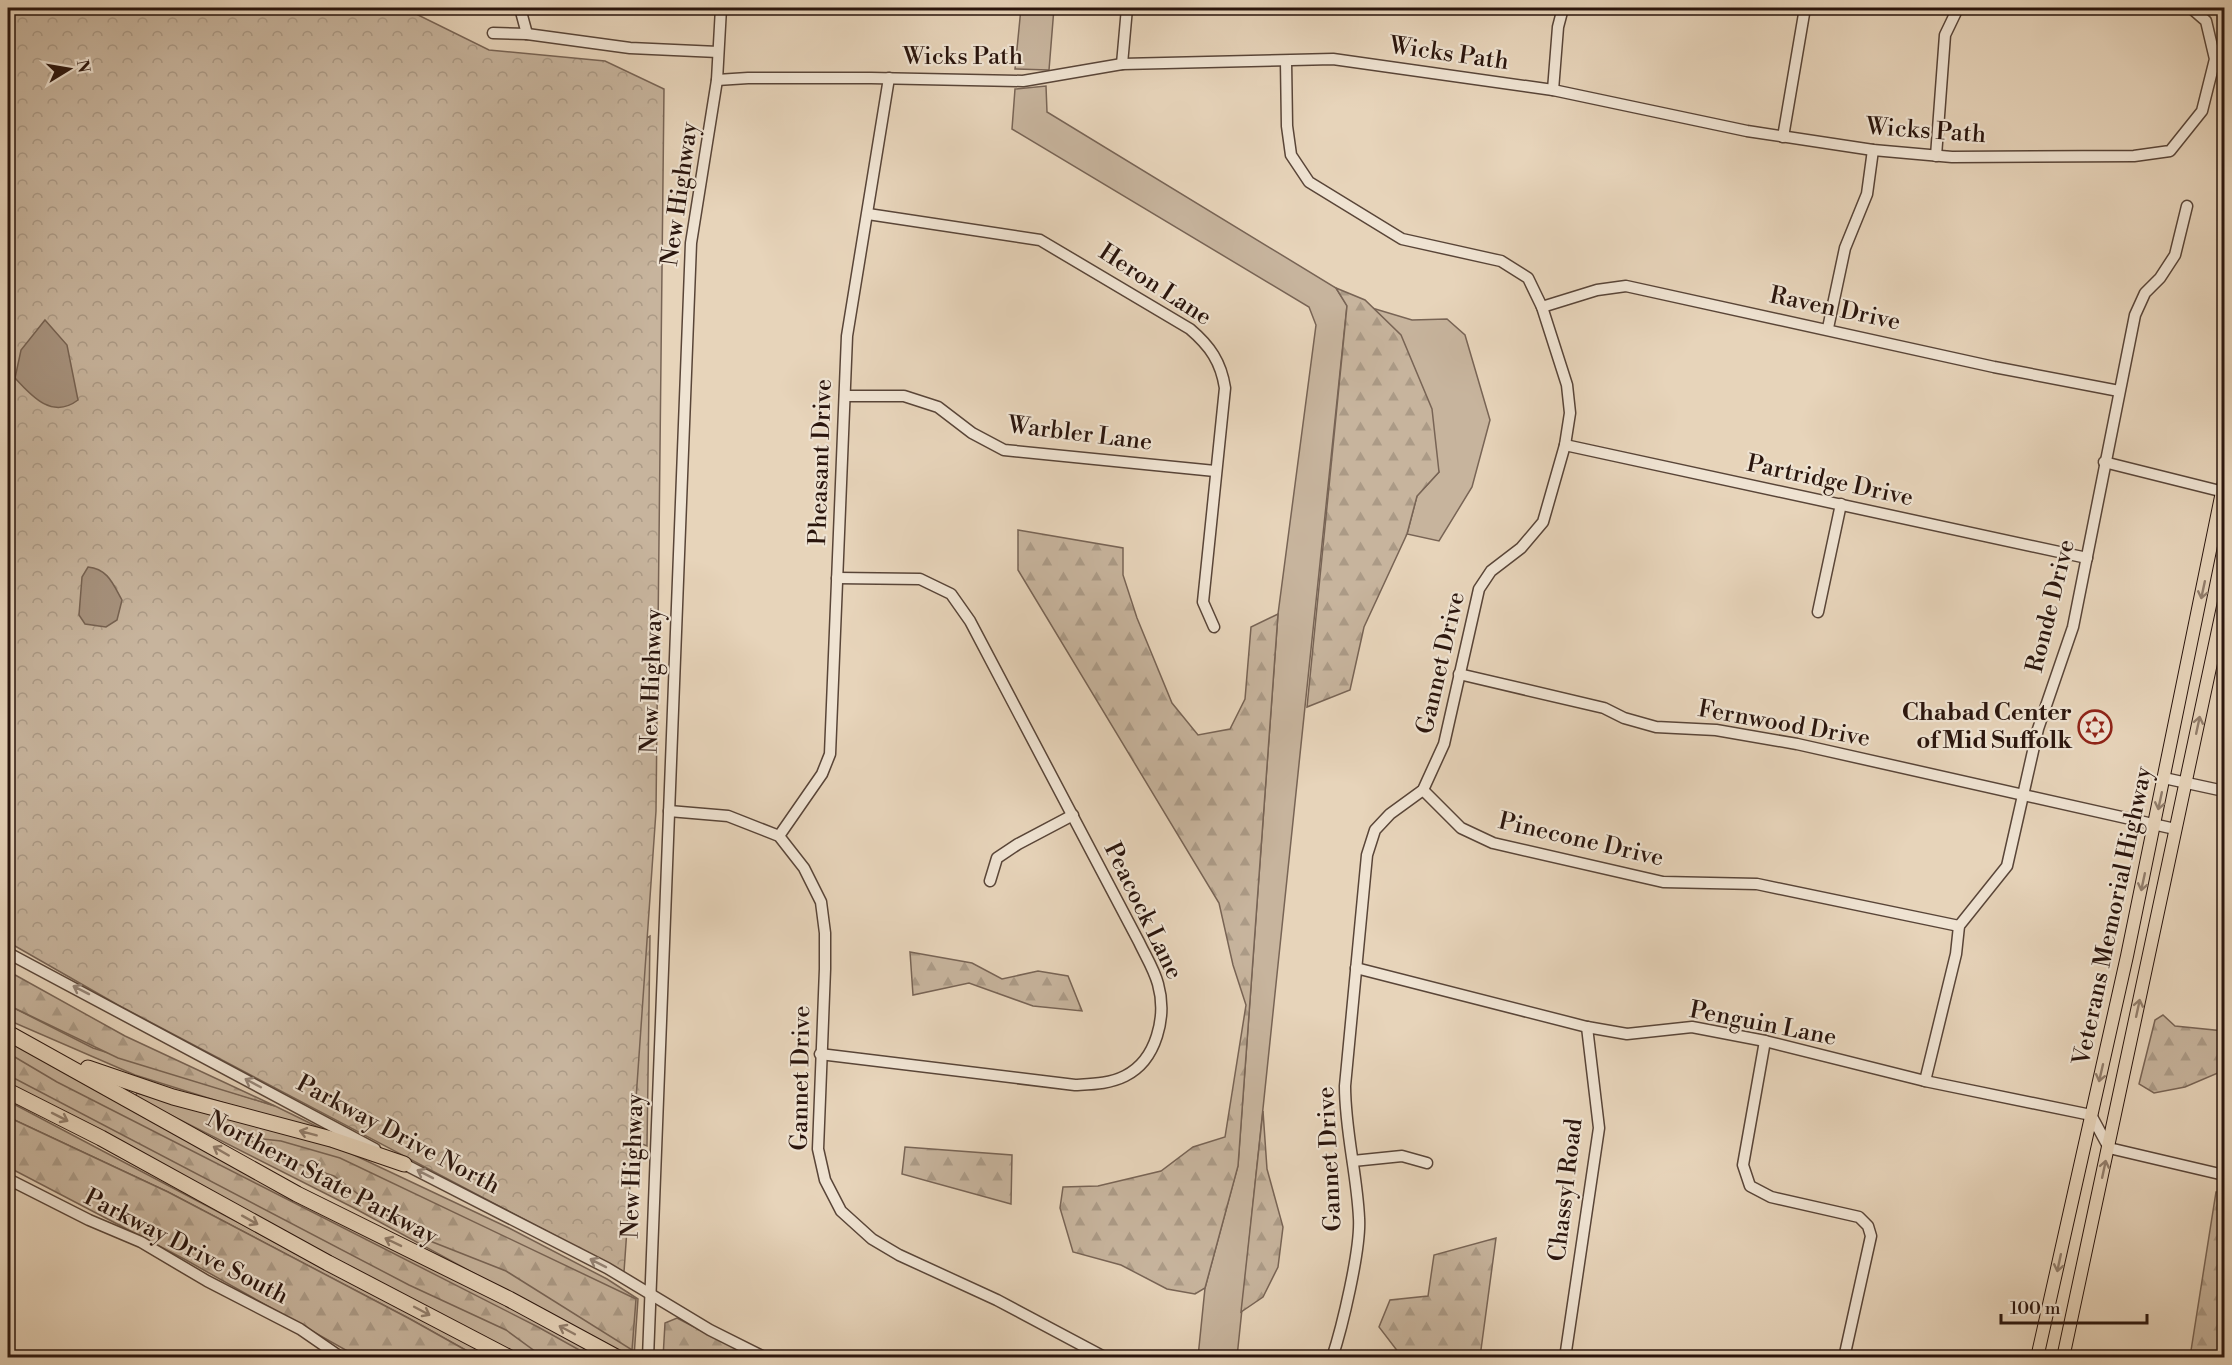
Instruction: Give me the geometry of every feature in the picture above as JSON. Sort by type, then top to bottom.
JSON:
[{"type":"highway","name":"Northern State Parkway","points":[[8,1033],[297,1194],[509,1299],[618,1358]]},
{"type":"highway","points":[[45,1053],[173,1097],[331,1139],[404,1164]]},
{"type":"highway","points":[[8,1091],[101,1138],[328,1263],[510,1358]]},
{"type":"main road","name":"Veterans Memorial Highway","points":[[2037,1358],[2155,825],[2224,488]]},
{"type":"main road","name":"Veterans Memorial Highway","points":[[2063,1358],[2224,602]]},
{"type":"street","name":"New Highway","points":[[648,1358],[691,243],[717,80],[721,8]]},
{"type":"street","points":[[1122,64],[1127,8]]},
{"type":"street","points":[[1553,90],[1558,27],[1563,8]]},
{"type":"street","points":[[1783,137],[1805,8]]},
{"type":"street","points":[[1936,156],[1945,35],[1958,8]]},
{"type":"street","name":"Wicks Path","points":[[717,80],[889,78],[1023,81],[1122,64],[1333,59],[1553,90],[1783,137],[1873,150],[1936,156],[2134,156],[2170,151],[2202,111],[2215,59],[2205,21],[2191,8]]},
{"type":"street","points":[[521,10],[527,34]]},
{"type":"street","points":[[494,33],[527,34],[630,48],[718,52]]},
{"type":"street","name":"Gannet Drive","points":[[1286,61],[1287,126],[1291,155],[1309,182],[1402,239],[1501,261],[1528,278],[1542,307],[1567,385],[1570,413],[1565,445],[1543,522],[1521,548],[1491,571],[1479,589],[1444,744],[1423,790],[1390,814],[1375,830],[1367,855],[1345,1086],[1345,1119],[1353,1161],[1360,1221],[1352,1273],[1332,1358]]},
{"type":"street","name":"Pheasant Drive","points":[[779,836],[822,774],[830,754],[847,336],[889,78]]},
{"type":"street","points":[[1828,328],[1845,248],[1867,194],[1873,150]]},
{"type":"street","name":"Ronde Drive","points":[[1959,926],[2007,866],[2038,729],[2073,627],[2135,315],[2145,293],[2160,278],[2175,255],[2187,206]]},
{"type":"street","name":"Heron Lane","points":[[867,214],[1040,240],[1190,329],[1208,344],[1222,370],[1225,388],[1203,602],[1214,627]]},
{"type":"street","name":"Raven Drive","points":[[1542,307],[1597,290],[1626,286],[1828,328],[1994,367],[2119,391]]},
{"type":"street","name":"Warbler Lane","points":[[845,396],[904,396],[938,407],[972,433],[1004,450],[1215,471]]},
{"type":"street","name":"Partridge Drive","points":[[1565,445],[2087,558]]},
{"type":"street","points":[[2104,462],[2224,488]]},
{"type":"street","points":[[1818,612],[1841,504]]},
{"type":"street","name":"Peacock Lane","points":[[820,1054],[1075,1085],[1101,1084],[1126,1076],[1145,1060],[1158,1037],[1162,1004],[1158,982],[970,621],[951,594],[920,579],[837,578]]},
{"type":"street","name":"Fernwood Drive","points":[[1459,674],[1604,708],[1624,718],[1656,727],[1716,730],[2024,794],[2175,829]]},
{"type":"street","points":[[2164,778],[2224,791]]},
{"type":"street","name":"Pinecone Drive","points":[[1423,790],[1461,828],[1493,843],[1645,879],[1663,882],[1757,884],[1959,926]]},
{"type":"street","points":[[669,811],[728,816],[779,836]]},
{"type":"street","points":[[990,882],[997,858],[1072,815]]},
{"type":"street","name":"Gannet Drive","points":[[779,836],[804,868],[821,902],[825,933],[825,969],[820,1054],[819,1149],[825,1180],[841,1211],[872,1239],[899,1255],[997,1300],[1106,1358]]},
{"type":"street","points":[[1925,1081],[1956,954],[1959,926]]},
{"type":"street","name":"Parkway Drive North","points":[[8,953],[649,1292],[710,1330],[766,1358]]},
{"type":"street","name":"Penguin Lane","points":[[1356,968],[1587,1027],[1627,1034],[1692,1027],[1765,1041],[1925,1081],[2091,1115]]},
{"type":"street","name":"Chassyl Road","points":[[1565,1358],[1599,1128],[1587,1027]]},
{"type":"street","points":[[1765,1041],[1743,1165],[1750,1186],[1771,1197],[1859,1217],[1868,1226],[1871,1236],[1844,1358]]},
{"type":"street","points":[[2091,1115],[2109,1148],[2224,1175]]},
{"type":"street","points":[[1353,1161],[1402,1156],[1427,1163]]},
{"type":"street","name":"Parkway Drive South","points":[[8,1179],[89,1220],[141,1242],[198,1276],[300,1329],[342,1358]]},
{"type":"green space","points":[[8,8],[404,8],[489,50],[605,61],[664,89],[656,811],[624,1272],[118,1005],[8,942]]},
{"type":"green space","points":[[1021,8],[1054,8],[1049,70],[1015,69]]},
{"type":"green space","points":[[1046,86],[1047,112],[1336,288],[1347,305],[1237,1357],[1198,1357],[1205,1288],[1238,1165],[1278,614],[1316,325],[1309,307],[1012,129],[1015,89]]},
{"type":"green space","points":[[1336,288],[1365,300],[1401,335],[1432,409],[1439,472],[1417,496],[1407,534],[1364,627],[1350,690],[1307,707],[1347,306]]},
{"type":"green space","points":[[1372,308],[1412,320],[1447,319],[1465,335],[1490,420],[1472,487],[1439,541],[1407,534],[1417,496],[1439,472],[1383,318]]},
{"type":"green space","points":[[1018,530],[1123,548],[1123,575],[1137,618],[1172,703],[1198,735],[1230,729],[1245,699],[1251,627],[1278,614],[1238,1166],[1205,1288],[1195,1294],[1167,1289],[1121,1265],[1073,1252],[1060,1208],[1063,1187],[1098,1186],[1161,1171],[1193,1147],[1225,1137],[1246,1005],[1233,965],[1219,903],[1018,570]]},
{"type":"green space","points":[[650,936],[647,1146],[600,1127],[630,948]]},
{"type":"green space","points":[[910,952],[972,963],[1002,979],[1038,971],[1068,976],[1082,1011],[1033,1006],[969,983],[913,995]]},
{"type":"green space","points":[[8,971],[125,1036],[275,1106],[118,1058],[8,1005]]},
{"type":"green space","points":[[8,1005],[93,1048],[275,1106],[320,1128],[313,1131],[135,1075],[8,1020]]},
{"type":"green space","points":[[2163,1015],[2175,1026],[2224,1031],[2224,1073],[2220,1072],[2185,1087],[2154,1093],[2139,1084],[2155,1020]]},
{"type":"green space","points":[[8,1041],[510,1306],[602,1357],[521,1357],[8,1085]]},
{"type":"green space","points":[[8,1053],[57,1082],[538,1327],[592,1357],[543,1357],[506,1330],[409,1285],[8,1075]]},
{"type":"green space","points":[[137,1093],[335,1146],[509,1228],[607,1279],[638,1299],[634,1357],[628,1357],[354,1208],[135,1097]]},
{"type":"green space","points":[[8,1101],[493,1357],[478,1357],[168,1192],[8,1117]]},
{"type":"green space","points":[[1263,1111],[1267,1169],[1283,1227],[1278,1267],[1263,1297],[1241,1312]]},
{"type":"green space","points":[[8,1117],[168,1192],[478,1357],[358,1357],[186,1260],[8,1167]]},
{"type":"green space","points":[[245,1137],[281,1141],[340,1158],[636,1299],[632,1350],[506,1271],[430,1241],[383,1213],[334,1176],[277,1157]]},
{"type":"green space","points":[[905,1147],[1012,1155],[1011,1204],[902,1174]]},
{"type":"green space","points":[[2216,1192],[2224,1192],[2224,1357],[2190,1357]]},
{"type":"green space","points":[[1496,1238],[1480,1357],[1402,1357],[1379,1327],[1390,1300],[1428,1296],[1434,1255]]},
{"type":"green space","points":[[677,1318],[752,1357],[663,1358],[665,1323]]},
{"type":"shaded area","points":[[45,320],[67,345],[78,400],[69,405],[52,407],[44,404],[29,393],[15,378],[21,350]]},
{"type":"shaded area","points":[[88,567],[105,574],[122,600],[117,620],[106,627],[85,624],[79,615],[82,577]]},
{"type":"place","name":"Chabad Center of Mid Suffolk","points":[[2095,727]]}]
